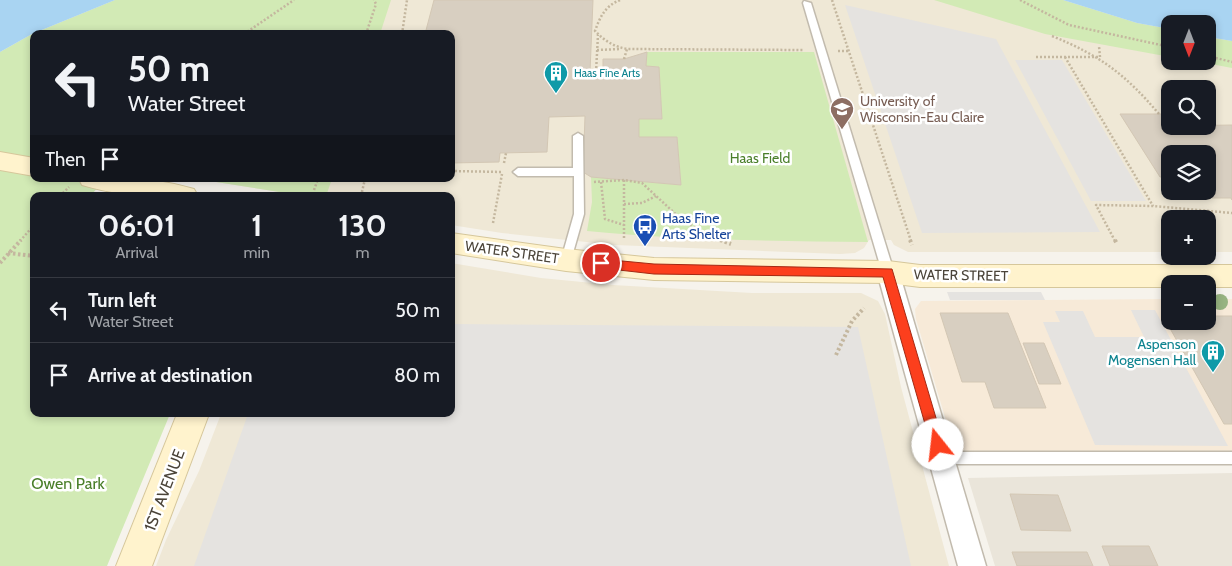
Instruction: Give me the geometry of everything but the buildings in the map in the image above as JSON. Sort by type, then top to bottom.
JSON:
[{"type":"main road","points":[[0,161],[30,166]]},
{"type":"main road","points":[[107,182],[163,192]]},
{"type":"main road","name":"WATER STREET","points":[[455,244],[566,260],[654,269],[888,272],[920,276],[1232,276]]},
{"type":"main road","name":"1ST AVENUE","points":[[134,566],[192,417]]},
{"type":"street","points":[[888,272],[972,566]]},
{"type":"lane","points":[[807,4],[888,272]]},
{"type":"lane","points":[[566,260],[575,235],[579,214],[578,136]]},
{"type":"lane","points":[[518,172],[578,177]]},
{"type":"lane","points":[[941,458],[1232,458]]},
{"type":"path","points":[[250,30],[294,0]]},
{"type":"path","points":[[367,30],[376,4],[374,0]]},
{"type":"path","points":[[403,30],[407,0]]},
{"type":"path","points":[[620,0],[611,3],[600,14],[595,30],[598,35],[616,47],[628,49]]},
{"type":"path","points":[[832,0],[912,245]]},
{"type":"path","points":[[1020,0],[1068,25],[1161,45]]},
{"type":"path","points":[[596,72],[598,35]]},
{"type":"path","points":[[1052,36],[1100,57],[1129,80],[1159,114]]},
{"type":"path","points":[[1100,46],[1100,57]]},
{"type":"path","points":[[624,59],[628,49]]},
{"type":"path","points":[[597,50],[850,51]]},
{"type":"path","points":[[1036,57],[1100,57]]},
{"type":"path","points":[[1065,57],[1154,206]]},
{"type":"path","points":[[1216,58],[1232,62]]},
{"type":"path","points":[[493,223],[506,152]]},
{"type":"path","points":[[455,172],[518,172]]},
{"type":"path","points":[[578,177],[601,182],[624,180],[642,183],[692,226],[731,244]]},
{"type":"path","points":[[624,180],[624,240]]},
{"type":"path","points":[[314,190],[317,182]]},
{"type":"path","points":[[601,182],[605,218],[608,221],[624,225]]},
{"type":"path","points":[[624,204],[642,203],[656,196]]},
{"type":"path","points":[[1117,244],[1096,205],[1154,206],[1232,213]]},
{"type":"path","points":[[0,263],[30,230]]},
{"type":"path","points":[[8,254],[30,256]]},
{"type":"path","points":[[836,355],[852,320],[864,308]]},
{"type":"shaded area","name":"University of Wisconsin-Eau Claire","points":[[115,0],[1063,0],[1137,23],[1161,27],[1161,70],[1216,70],[1216,38],[1232,41],[1232,252],[1216,252],[1216,210],[1161,210],[1161,252],[908,252],[894,245],[891,240],[869,240],[864,248],[855,253],[840,254],[615,245],[502,233],[455,226],[455,192],[280,192],[216,182],[455,182],[455,30],[42,30]]},
{"type":"shaded area","points":[[845,5],[996,39],[1100,232],[922,233]]},
{"type":"shaded area","points":[[1015,60],[1062,60],[1146,201],[1091,201]]},
{"type":"shaded area","points":[[455,264],[541,278],[613,285],[752,293],[861,293],[878,301],[885,314],[901,387],[949,566],[156,566],[166,540],[199,471],[220,417],[455,417]]},
{"type":"shaded area","points":[[947,292],[1041,292],[1045,300],[950,300]]},
{"type":"shaded area","points":[[1161,299],[1161,330],[1216,330],[1216,299],[1232,299],[1232,452],[955,451],[916,319],[915,309],[921,301]]},
{"type":"shaded area","points":[[1131,310],[1155,310],[1161,321],[1161,330],[1166,330],[1228,446],[1095,445],[1043,322],[1060,322],[1055,311],[1083,311],[1095,337],[1144,337]]},
{"type":"shaded area","points":[[455,324],[858,327],[911,566],[194,566],[247,417],[455,417]]},
{"type":"shaded area","points":[[1232,473],[1232,566],[995,566],[968,478]]},
{"type":"green space","name":"Owen Park","points":[[115,0],[391,0],[381,30],[42,30]]},
{"type":"green space","points":[[934,0],[1063,0],[1137,23],[1161,27],[1161,55],[1045,34]]},
{"type":"green space","name":"Owen Park","points":[[30,35],[30,182],[103,182],[94,192],[30,192],[30,417],[169,417],[107,566],[0,566],[0,52]]},
{"type":"green space","points":[[1216,38],[1232,41],[1232,68],[1216,65]]},
{"type":"green space","name":"Haas Field","points":[[647,52],[814,52],[868,242],[692,238],[587,231],[592,202],[591,177],[681,185],[677,137],[639,137],[639,119],[662,118],[659,67],[646,66]]},
{"type":"green space","points":[[216,182],[331,182],[327,192],[280,192]]},
{"type":"water","points":[[0,0],[115,0],[42,30],[30,30],[30,35],[0,52]]},
{"type":"water","points":[[1063,0],[1232,0],[1232,41],[1216,38],[1216,15],[1161,15],[1161,27],[1137,23]]},
{"type":"place","name":"Haas Fine Arts","points":[[556,94]]},
{"type":"place","name":"University of Wisconsin-Eau Claire","points":[[842,130]]},
{"type":"place","name":"Haas Fine Arts Shelter","points":[[645,247]]},
{"type":"place","name":"Aspenson Mogensen Hall","points":[[1213,373]]},
{"type":"route","points":[[601,263],[654,269],[888,272],[938,445]]}]
